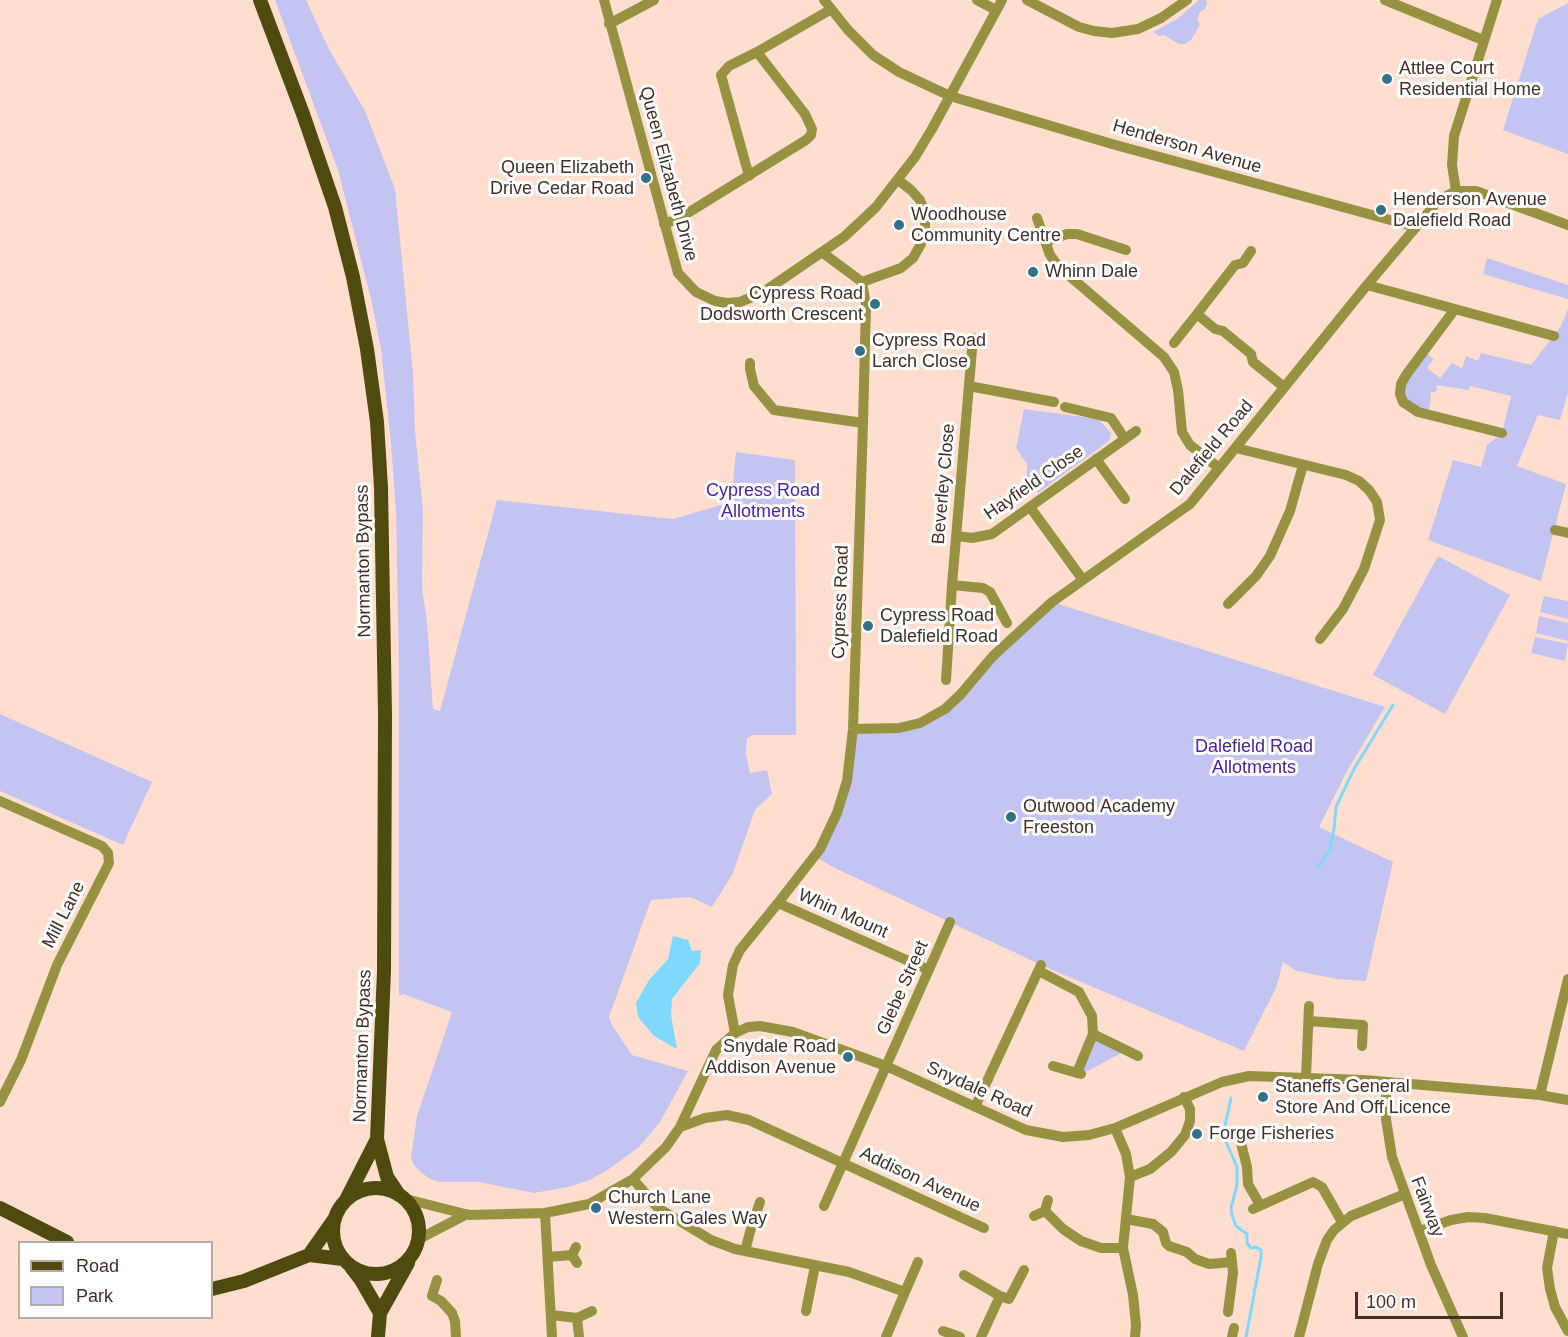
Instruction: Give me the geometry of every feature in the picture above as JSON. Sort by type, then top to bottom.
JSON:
[{"type":"main road","name":"Normanton Bypass","points":[[260,0],[306,122],[334,207],[353,277],[367,349],[377,422],[381,488],[385,714],[384,982],[377,1139],[387,1177],[402,1197]]},
{"type":"main road","name":"Normanton Bypass","points":[[345,1202],[377,1139]]},
{"type":"main road","points":[[309,1255],[345,1202],[352,1196],[373,1188],[383,1189],[402,1197],[417,1217],[419,1226],[417,1245],[380,1313],[378,1337]]},
{"type":"main road","points":[[0,1208],[65,1241]]},
{"type":"main road","points":[[337,1215],[334,1241],[380,1313]]},
{"type":"main road","points":[[213,1289],[244,1281],[309,1255],[346,1262],[357,1270],[380,1274],[402,1266],[417,1245]]},
{"type":"street","name":"Queen Elizabeth Drive","points":[[604,0],[678,273],[696,292],[715,301],[740,302],[751,299],[822,253],[864,219],[898,180],[932,129],[999,5]]},
{"type":"street","points":[[609,24],[654,0]]},
{"type":"street","name":"Henderson Avenue","points":[[824,0],[873,55],[899,72],[950,96],[1112,144],[1416,227]]},
{"type":"street","points":[[977,0],[999,5]]},
{"type":"street","points":[[1027,0],[1079,27],[1112,33],[1138,29],[1161,18],[1187,0]]},
{"type":"street","points":[[1386,0],[1483,40]]},
{"type":"street","points":[[1497,0],[1454,136],[1452,165],[1456,191],[1486,193],[1568,225]]},
{"type":"street","points":[[749,176],[721,75],[729,66],[831,10]]},
{"type":"street","points":[[664,224],[678,219],[806,141],[811,135],[812,129],[805,114],[757,52]]},
{"type":"street","points":[[822,253],[862,282],[901,268],[913,258],[921,244],[925,228],[925,213],[920,200],[898,180]]},
{"type":"street","name":"Dalefield Road","points":[[853,729],[899,728],[920,723],[945,710],[1006,643],[1052,602],[1190,504],[1432,207],[1456,191]]},
{"type":"street","points":[[1037,218],[1050,255],[1059,267],[1164,357],[1174,372],[1182,432],[1190,445],[1219,468]]},
{"type":"street","points":[[1045,242],[1067,234],[1077,234],[1126,250]]},
{"type":"street","points":[[1174,343],[1235,266],[1243,263],[1251,251]]},
{"type":"street","name":"Cypress Road","points":[[778,903],[815,857],[837,813],[847,781],[853,729],[863,423],[866,305],[862,282]]},
{"type":"street","points":[[1367,285],[1554,336]]},
{"type":"street","points":[[1455,309],[1406,375],[1401,384],[1400,394],[1403,402],[1418,412],[1502,434]]},
{"type":"street","points":[[1197,314],[1215,329],[1223,331],[1251,354],[1254,362],[1284,387]]},
{"type":"street","name":"Beverley Close","points":[[946,680],[973,338]]},
{"type":"street","points":[[750,363],[754,386],[774,410],[863,423]]},
{"type":"street","points":[[969,386],[1054,402]]},
{"type":"street","points":[[1065,407],[1111,418],[1125,439]]},
{"type":"street","name":"Hayfield Close","points":[[957,536],[972,538],[992,534],[1136,431]]},
{"type":"street","points":[[1236,448],[1346,475],[1359,481],[1377,502],[1380,520],[1374,543],[1354,589],[1333,624],[1320,639]]},
{"type":"street","points":[[1096,459],[1124,491]]},
{"type":"street","points":[[1228,604],[1256,576],[1270,556],[1290,511],[1303,465]]},
{"type":"street","points":[[1030,507],[1083,580]]},
{"type":"street","points":[[1555,530],[1568,533]]},
{"type":"street","points":[[952,585],[983,588],[990,592],[1007,623]]},
{"type":"street","name":"Mill Lane","points":[[0,801],[102,846],[108,853],[109,863],[57,965],[21,1060],[0,1102]]},
{"type":"street","name":"Whin Mount","points":[[735,1033],[728,994],[733,964],[740,950],[778,903],[929,970]]},
{"type":"street","name":"Glebe Street","points":[[886,1066],[950,922]]},
{"type":"street","points":[[975,1107],[1040,968],[1079,992],[1092,1016],[1093,1034],[1079,1073],[1053,1066]]},
{"type":"street","points":[[1540,1095],[1568,979]]},
{"type":"street","points":[[1306,1077],[1309,1006]]},
{"type":"street","points":[[1309,1021],[1364,1025],[1362,1046]]},
{"type":"street","name":"Snydale Road","points":[[735,1033],[748,1027],[781,1029],[886,1066],[1026,1130],[1063,1137],[1115,1128],[1222,1082],[1249,1076],[1386,1082],[1540,1095],[1568,1100]]},
{"type":"street","points":[[402,1197],[467,1214],[544,1213],[589,1204],[633,1179],[666,1147],[680,1127],[716,1050],[735,1033]]},
{"type":"street","points":[[1093,1034],[1132,1057]]},
{"type":"street","name":"Addison Avenue","points":[[824,1206],[886,1066]]},
{"type":"street","name":"Fairway","points":[[1386,1082],[1388,1137],[1392,1157],[1431,1265],[1463,1337]]},
{"type":"street","points":[[1130,1177],[1150,1169],[1171,1152],[1185,1135],[1190,1121],[1190,1109],[1184,1097]]},
{"type":"street","name":"Addison Avenue","points":[[680,1127],[705,1118],[728,1115],[748,1120],[984,1228]]},
{"type":"street","points":[[1115,1128],[1126,1154],[1130,1177],[1123,1248],[1134,1302],[1135,1337]]},
{"type":"street","points":[[1241,1143],[1247,1167],[1248,1184],[1256,1207],[1313,1182],[1322,1187],[1342,1222]]},
{"type":"street","points":[[633,1179],[658,1208],[711,1240],[745,1251],[862,1275],[905,1292]]},
{"type":"street","points":[[1299,1337],[1327,1240],[1342,1222],[1364,1210],[1405,1194]]},
{"type":"street","points":[[745,1251],[760,1202]]},
{"type":"street","points":[[1034,1216],[1046,1206],[1063,1229],[1081,1241],[1101,1248],[1123,1248]]},
{"type":"street","points":[[544,1213],[552,1337]]},
{"type":"street","points":[[417,1245],[467,1214]]},
{"type":"street","points":[[1420,1231],[1468,1216],[1568,1234]]},
{"type":"street","points":[[1126,1219],[1159,1227],[1169,1246],[1187,1252],[1195,1259],[1209,1264],[1232,1257],[1233,1273],[1228,1312]]},
{"type":"street","points":[[1554,1232],[1547,1268],[1555,1307],[1568,1331]]},
{"type":"street","points":[[548,1257],[575,1255]]},
{"type":"street","points":[[886,1337],[918,1263]]},
{"type":"street","points":[[806,1311],[815,1266]]},
{"type":"street","points":[[964,1275],[1009,1299],[1024,1270]]},
{"type":"street","points":[[437,1280],[432,1296],[441,1301],[452,1313],[456,1337]]},
{"type":"street","points":[[981,1337],[1000,1296]]},
{"type":"street","points":[[551,1315],[577,1318],[592,1311]]},
{"type":"street","points":[[577,1318],[579,1336]]},
{"type":"street","points":[[943,1331],[960,1337]]},
{"type":"green space","name":"Cypress Road Allotments","points":[[275,0],[306,0],[329,49],[365,111],[395,189],[413,373],[415,431],[423,510],[422,587],[427,622],[433,709],[440,711],[497,500],[673,519],[731,502],[736,452],[795,460],[796,735],[753,735],[747,738],[746,754],[750,773],[767,770],[772,794],[755,810],[733,873],[712,907],[690,897],[651,900],[609,1017],[632,1055],[688,1071],[660,1122],[639,1147],[590,1180],[568,1187],[534,1193],[479,1182],[440,1182],[422,1173],[411,1158],[417,1116],[452,1012],[403,994],[399,996],[399,665],[396,512],[381,349],[371,299],[338,170]]},
{"type":"green space","points":[[1199,0],[1206,0],[1207,3],[1197,20],[1200,24],[1198,28],[1192,39],[1185,44],[1179,44],[1164,35],[1159,36],[1153,32],[1177,19]]},
{"type":"green space","points":[[1568,3],[1568,154],[1503,130],[1538,19]]},
{"type":"green space","points":[[1487,258],[1568,285],[1568,299],[1483,274]]},
{"type":"green space","points":[[1568,309],[1568,393],[1560,420],[1538,415],[1517,466],[1566,484],[1541,581],[1428,540],[1453,460],[1481,467],[1487,445],[1502,433],[1511,396],[1470,386],[1469,390],[1436,385],[1437,391],[1430,393],[1428,415],[1409,408],[1401,384],[1424,351],[1434,359],[1427,368],[1440,378],[1452,363],[1462,368],[1466,356],[1478,361],[1481,353],[1531,365],[1561,326]]},
{"type":"green space","points":[[1024,409],[1098,419],[1111,433],[1109,441],[1038,493],[1027,481],[1027,464],[1016,448]]},
{"type":"green space","points":[[1438,556],[1510,595],[1445,714],[1373,675]]},
{"type":"green space","points":[[1544,596],[1568,601],[1568,619],[1540,612]]},
{"type":"green space","name":"Dalefield Road Allotments","points":[[1052,602],[1385,707],[1347,771],[1319,827],[1393,862],[1366,981],[1337,979],[1297,971],[1283,962],[1276,988],[1244,1051],[1041,965],[815,857],[837,813],[853,729],[899,728],[945,709]]},
{"type":"green space","points":[[1539,616],[1568,623],[1568,641],[1536,633]]},
{"type":"green space","points":[[1535,637],[1568,644],[1565,661],[1531,653]]},
{"type":"green space","points":[[0,714],[152,782],[123,845],[0,791]]},
{"type":"green space","points":[[1093,1034],[1127,1050],[1082,1074]]},
{"type":"shaded area","points":[[673,936],[688,940],[692,951],[701,950],[700,963],[672,999],[671,1015],[677,1049],[654,1036],[638,1017],[636,1003],[649,980],[668,959]]},
{"type":"waterway","points":[[1318,867],[1330,850],[1336,807],[1354,769],[1393,705]]},
{"type":"waterway","points":[[1231,1098],[1223,1135],[1237,1167],[1237,1185],[1231,1208],[1232,1215],[1236,1226],[1247,1234],[1247,1243],[1251,1248],[1256,1247],[1261,1250],[1246,1337]]},
{"type":"place","name":"Attlee Court Residential Home","points":[[1387,79]]},
{"type":"place","name":"Queen Elizabeth Drive Cedar Road","points":[[646,178]]},
{"type":"place","name":"Henderson Avenue Dalefield Road","points":[[1381,210]]},
{"type":"place","name":"Woodhouse Community Centre","points":[[899,225]]},
{"type":"place","name":"Whinn Dale","points":[[1033,272]]},
{"type":"place","name":"Cypress Road Dodsworth Crescent","points":[[875,304]]},
{"type":"place","name":"Cypress Road Larch Close","points":[[860,351]]},
{"type":"place","name":"Cypress Road Dalefield Road","points":[[868,626]]},
{"type":"place","name":"Outwood Academy Freeston","points":[[1011,817]]},
{"type":"place","name":"Snydale Road Addison Avenue","points":[[848,1057]]},
{"type":"place","name":"Staneffs General Store And Off Licence","points":[[1263,1097]]},
{"type":"place","name":"Forge Fisheries","points":[[1197,1134]]},
{"type":"place","name":"Church Lane Western Gales Way","points":[[596,1208]]}]
